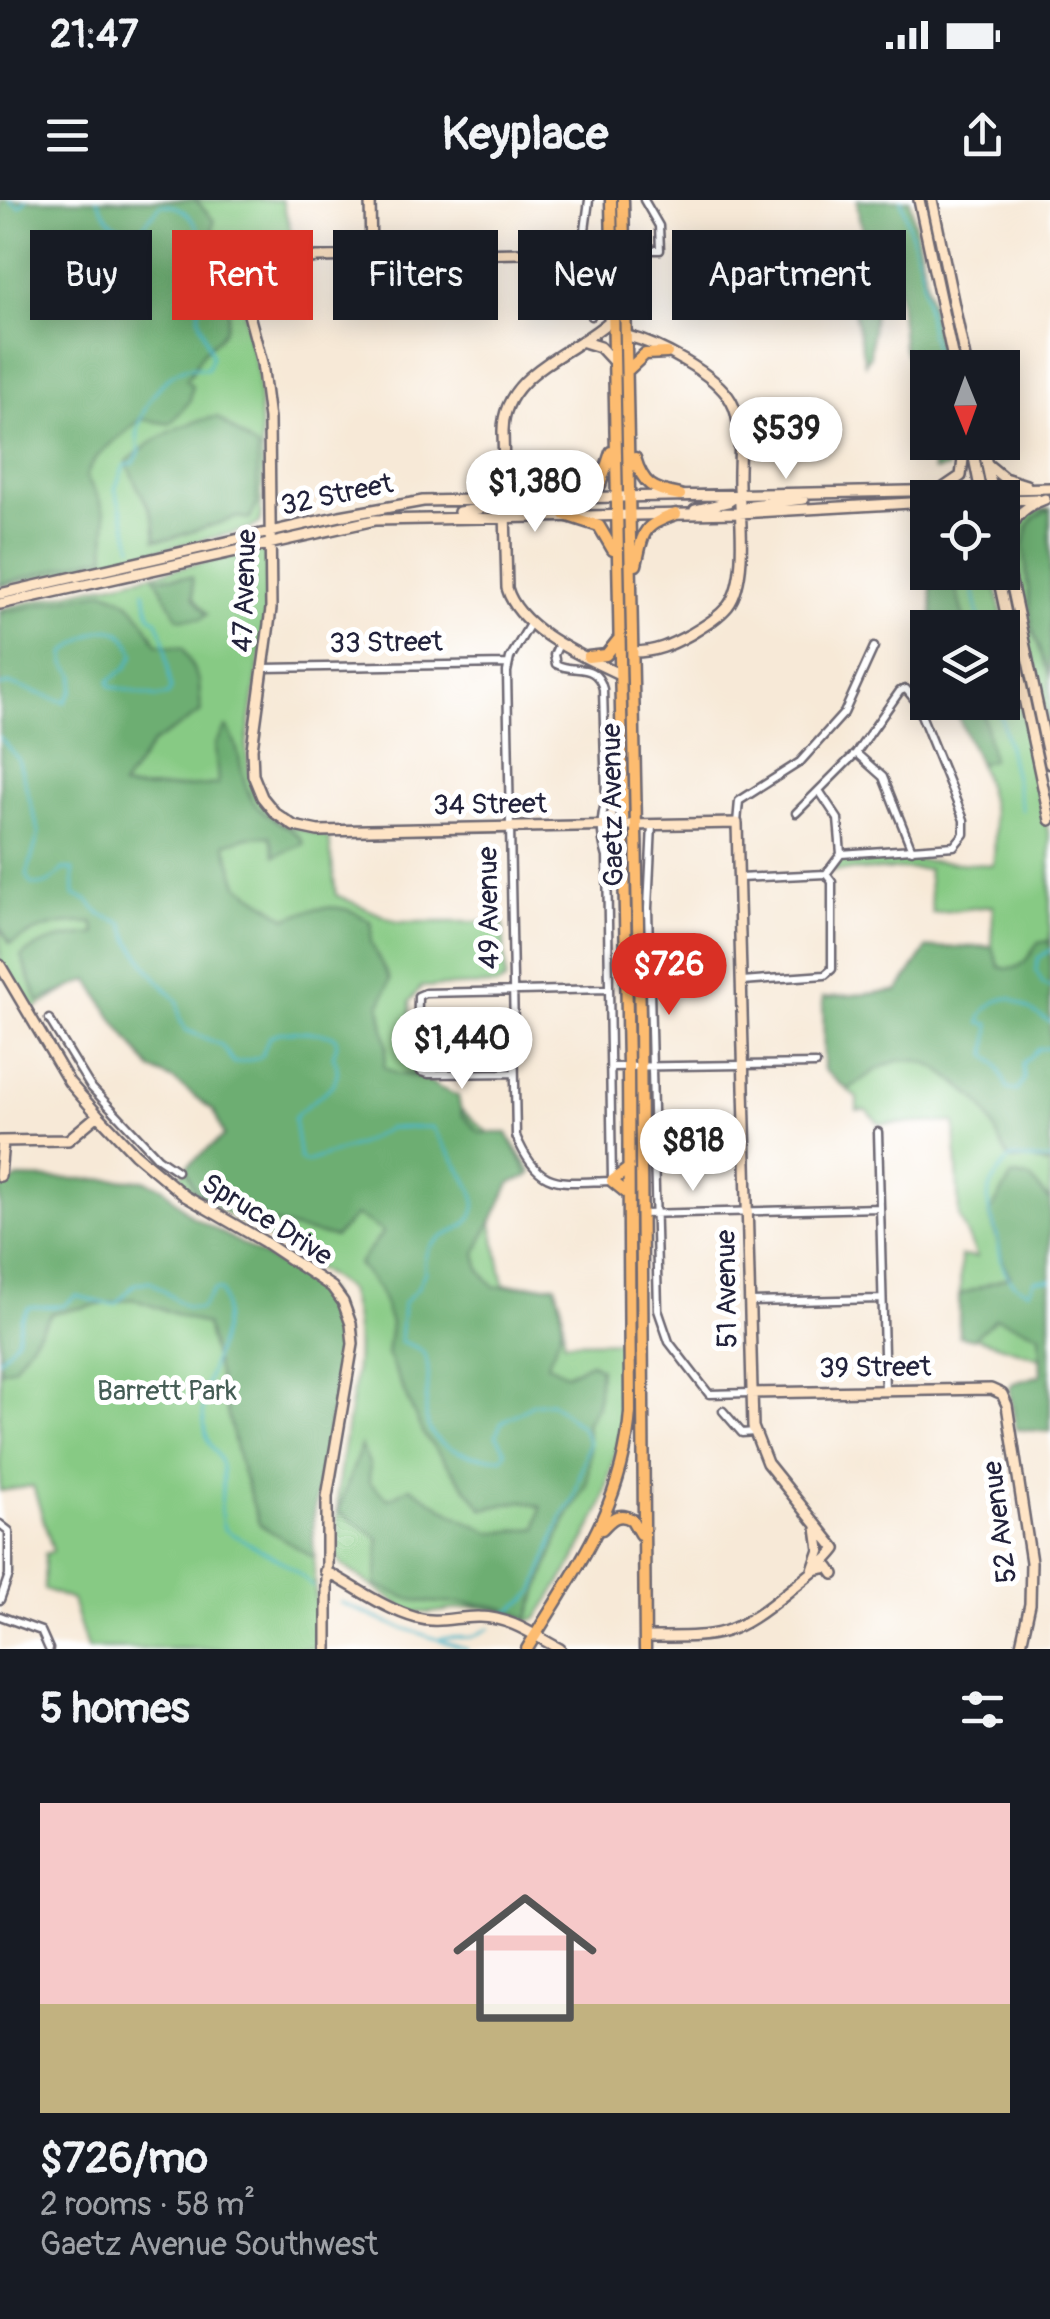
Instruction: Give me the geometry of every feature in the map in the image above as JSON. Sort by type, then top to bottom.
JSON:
[{"type":"main road","name":"Gaetz Avenue","points":[[611,200],[615,230]]},
{"type":"main road","name":"Gaetz Avenue","points":[[620,230],[623,200]]},
{"type":"main road","name":"Gaetz Avenue","points":[[612,320],[619,674],[640,1067],[645,1643]]},
{"type":"main road","points":[[619,320],[628,336]]},
{"type":"main road","name":"Gaetz Avenue","points":[[626,320],[634,754],[630,825]]},
{"type":"main road","points":[[629,370],[646,354],[667,354]]},
{"type":"main road","points":[[568,498],[600,484],[614,442]]},
{"type":"main road","points":[[630,444],[646,484],[659,491],[680,494]]},
{"type":"main road","points":[[632,585],[644,531],[654,522],[676,514]]},
{"type":"main road","points":[[565,515],[602,529],[617,558]]},
{"type":"main road","points":[[617,589],[626,644],[633,652]]},
{"type":"main road","points":[[588,657],[606,655],[618,639]]},
{"type":"main road","points":[[619,674],[626,688],[628,733],[634,754]]},
{"type":"main road","name":"Gaetz Avenue","points":[[592,1541],[609,1510],[628,1443],[630,1168],[640,1067]]},
{"type":"main road","points":[[630,1168],[612,1181],[630,1197]]},
{"type":"main road","points":[[528,1649],[592,1541],[610,1520],[622,1516],[635,1522],[644,1544]]},
{"type":"street","points":[[370,200],[371,230]]},
{"type":"street","points":[[586,230],[589,200]]},
{"type":"street","points":[[644,200],[659,226],[660,250],[652,250]]},
{"type":"street","points":[[919,200],[951,350]]},
{"type":"street","points":[[932,200],[963,350]]},
{"type":"street","name":"47 Avenue","points":[[259,792],[252,758],[271,609],[267,392],[240,284],[242,273],[250,267],[333,258]]},
{"type":"street","points":[[610,320],[524,382],[508,400],[503,426],[504,498],[510,600],[530,624],[619,674]]},
{"type":"street","points":[[628,336],[714,380],[731,402],[738,422],[740,576],[727,606],[708,623],[662,649],[633,652]]},
{"type":"street","points":[[584,342],[600,346],[613,361]]},
{"type":"street","points":[[986,460],[987,480]]},
{"type":"street","points":[[987,464],[1004,478],[1044,488]]},
{"type":"street","name":"32 Street","points":[[0,604],[423,501],[910,492]]},
{"type":"street","points":[[676,514],[728,502],[739,494]]},
{"type":"street","points":[[739,513],[750,505],[849,494]]},
{"type":"street","points":[[442,517],[492,508],[504,498]]},
{"type":"street","points":[[505,516],[568,498]]},
{"type":"street","points":[[1020,500],[1048,499]]},
{"type":"street","points":[[1020,512],[1048,499]]},
{"type":"street","name":"32 Street","points":[[0,594],[270,537],[375,520],[739,513],[910,503]]},
{"type":"street","points":[[1001,590],[1050,820]]},
{"type":"street","points":[[1014,590],[1050,764]]},
{"type":"street","name":"49 Avenue","points":[[530,624],[508,664],[517,1138],[538,1172],[553,1182],[612,1181]]},
{"type":"street","points":[[560,642],[554,655],[556,664],[561,668],[588,669],[603,685],[606,801],[602,826],[607,857],[612,1181]]},
{"type":"street","points":[[737,824],[739,801],[800,762],[844,714],[874,646]]},
{"type":"street","name":"33 Street","points":[[264,668],[508,664]]},
{"type":"street","points":[[796,813],[856,752],[900,691],[906,689],[915,700],[957,803],[964,834],[954,846],[841,854]]},
{"type":"street","points":[[856,752],[883,777],[912,850]]},
{"type":"street","name":"34 Street","points":[[259,792],[280,817],[311,830],[737,824]]},
{"type":"street","points":[[820,792],[838,818],[841,854],[826,874]]},
{"type":"street","name":"51 Avenue","points":[[737,824],[754,1432]]},
{"type":"street","points":[[652,825],[640,1067],[655,1212],[658,1310],[668,1342],[709,1394],[751,1393]]},
{"type":"street","points":[[739,878],[826,874]]},
{"type":"street","points":[[742,981],[826,974],[834,963],[832,882],[826,874]]},
{"type":"street","name":"Spruce Drive","points":[[0,965],[69,1082],[135,1154],[185,1196],[314,1272],[343,1302],[353,1344],[328,1485],[327,1649]]},
{"type":"street","points":[[514,1073],[421,1072],[417,1062],[418,996],[609,989]]},
{"type":"street","name":"Spruce Drive","points":[[49,1019],[80,1072],[108,1106],[158,1158],[177,1171]]},
{"type":"street","points":[[611,1067],[816,1064]]},
{"type":"street","points":[[0,1176],[2,1141],[68,1140],[108,1106]]},
{"type":"street","points":[[878,1132],[885,1391]]},
{"type":"street","points":[[642,1214],[880,1208]]},
{"type":"street","points":[[750,1302],[882,1299]]},
{"type":"street","name":"39 Street","points":[[751,1393],[991,1389],[999,1392]]},
{"type":"street","name":"52 Avenue","points":[[999,1392],[1007,1404],[1030,1555],[1030,1604],[1020,1649]]},
{"type":"street","points":[[645,1643],[733,1630],[757,1618],[836,1548],[767,1463],[754,1432],[742,1432],[724,1411]]},
{"type":"street","points":[[812,1573],[820,1550],[816,1522]]},
{"type":"street","points":[[0,1524],[9,1531],[10,1570],[0,1600]]},
{"type":"street","points":[[812,1573],[828,1566],[834,1574]]},
{"type":"street","points":[[326,1571],[419,1619],[492,1618],[560,1649]]},
{"type":"street","points":[[0,1616],[41,1631],[49,1649]]},
{"type":"green space","points":[[0,200],[282,200],[290,230],[172,230],[172,320],[246,320],[258,375],[263,472],[260,523],[250,529],[0,587]]},
{"type":"green space","points":[[0,200],[196,200],[214,221],[213,230],[172,230],[172,320],[228,320],[223,333],[203,353],[186,379],[192,386],[190,401],[170,424],[140,419],[102,451],[90,467],[86,477],[105,517],[106,556],[0,584]]},
{"type":"green space","points":[[857,200],[910,200],[940,350],[910,350],[910,365],[901,320],[906,320],[906,230],[863,230]]},
{"type":"green space","points":[[856,320],[873,320],[870,356],[865,364]]},
{"type":"green space","points":[[217,417],[258,449],[257,506],[249,519],[238,517],[155,540],[153,519],[127,461],[169,432]]},
{"type":"green space","points":[[932,460],[946,460],[947,468],[934,471]]},
{"type":"green space","points":[[1050,508],[1050,735],[1018,590],[1020,522],[1035,511]]},
{"type":"green space","points":[[1050,509],[1050,677],[1032,628],[1024,545],[1028,526]]},
{"type":"green space","points":[[258,550],[267,558],[265,626],[246,748],[256,796],[279,822],[329,838],[336,895],[397,922],[503,922],[506,980],[498,985],[421,987],[410,1001],[412,1058],[417,1072],[485,1130],[512,1141],[532,1173],[510,1183],[492,1223],[504,1285],[555,1285],[562,1306],[564,1342],[626,1341],[623,1425],[601,1508],[572,1564],[538,1617],[528,1622],[498,1610],[474,1607],[410,1612],[342,1565],[337,1557],[338,1488],[356,1361],[354,1314],[348,1290],[178,1181],[186,1167],[224,1136],[214,1111],[174,1080],[152,1070],[89,980],[28,1012],[0,965],[0,609]]},
{"type":"green space","points":[[155,577],[192,577],[194,598],[207,614],[201,619],[178,618]]},
{"type":"green space","points":[[931,590],[997,590],[1001,610],[933,610]]},
{"type":"green space","points":[[931,590],[956,590],[962,610],[933,610]]},
{"type":"green space","points":[[104,591],[130,604],[157,644],[183,648],[199,681],[201,712],[153,743],[122,787],[218,784],[215,745],[226,727],[254,803],[304,844],[275,856],[270,836],[225,844],[238,885],[287,918],[309,910],[342,908],[372,924],[371,943],[390,980],[380,1006],[387,1045],[384,1067],[397,1074],[422,1075],[458,1096],[462,1115],[480,1133],[507,1133],[529,1176],[510,1183],[476,1253],[480,1270],[494,1287],[555,1285],[562,1326],[547,1364],[566,1374],[591,1363],[600,1368],[597,1405],[586,1424],[590,1452],[587,1485],[564,1523],[528,1619],[500,1607],[413,1600],[376,1585],[379,1539],[338,1511],[361,1446],[370,1465],[369,1482],[388,1499],[410,1487],[492,1533],[537,1528],[541,1507],[522,1501],[483,1509],[423,1434],[387,1354],[391,1323],[379,1290],[358,1264],[383,1232],[356,1215],[335,1237],[261,1220],[205,1197],[194,1187],[186,1167],[224,1136],[214,1111],[174,1080],[152,1070],[89,980],[38,1001],[21,956],[57,939],[96,934],[93,923],[50,927],[10,944],[0,927],[0,613]]},
{"type":"green space","points":[[1020,700],[1050,841],[1050,1432],[1016,1429],[1009,1389],[1013,1383],[1041,1375],[1040,1358],[959,1336],[961,1256],[977,1257],[959,1217],[955,1122],[880,1124],[866,1110],[857,1110],[857,1098],[824,1070],[823,998],[898,991],[927,948],[992,946],[993,906],[932,913],[928,869],[832,871],[842,856],[993,865],[994,822],[978,761],[960,720],[1020,720]]},
{"type":"green space","points":[[960,720],[985,720],[992,760],[979,764]]},
{"type":"green space","points":[[1050,940],[1047,1165],[1031,1159],[1011,1161],[978,1101],[923,1062],[887,1065],[848,1090],[824,1070],[823,998],[898,991],[927,948],[992,947],[1000,967],[1007,969],[1023,963],[1038,943]]},
{"type":"green space","points":[[1012,1176],[1030,1178],[1050,1201],[1050,1432],[1016,1429],[1009,1389],[1013,1383],[1041,1375],[1040,1334],[996,1318],[973,1339],[959,1336],[959,1295],[1010,1276],[989,1214]]},
{"type":"green space","points":[[18,1178],[143,1180],[162,1187],[191,1216],[327,1291],[344,1339],[313,1519],[314,1558],[259,1524],[239,1461],[206,1325],[133,1299],[52,1313],[14,1367],[0,1371],[0,1189]]},
{"type":"green space","name":"Barrett Park","points":[[143,1180],[162,1187],[191,1216],[327,1291],[344,1339],[313,1519],[317,1649],[87,1649],[72,1600],[44,1589],[45,1554],[53,1551],[33,1486],[0,1491],[0,1190]]},
{"type":"waterway","points":[[9,200],[20,207],[26,200]]},
{"type":"waterway","points":[[97,200],[109,219],[125,228],[141,228],[161,205],[176,207],[191,219],[202,238],[190,251],[199,279],[199,318],[212,356],[207,369],[191,367],[169,378],[143,414],[140,451],[134,463],[124,466],[115,489],[133,547]]},
{"type":"waterway","points":[[901,200],[921,267],[935,350]]},
{"type":"waterway","points":[[974,590],[977,610]]},
{"type":"waterway","points":[[0,686],[10,684],[65,702],[75,675],[65,664],[65,653],[94,633],[112,630],[121,633],[134,655],[126,668],[109,681],[110,686],[156,697],[168,695],[171,689],[164,638],[150,615],[144,591]]},
{"type":"waterway","points":[[1002,720],[1022,810]]},
{"type":"waterway","points":[[0,737],[18,759],[39,832],[27,875],[30,883],[44,884],[63,869],[73,870],[74,895],[87,900],[101,915],[123,923],[151,972],[178,1002],[180,1020],[186,1030],[221,1045],[234,1063],[260,1058],[269,1038],[276,1034],[303,1032],[335,1037],[336,1077],[326,1092],[294,1119],[300,1159],[305,1162],[357,1145],[389,1128],[432,1127],[466,1179],[475,1201],[470,1219],[429,1248],[425,1272],[417,1289],[403,1304],[400,1341],[418,1349],[426,1358],[426,1410],[431,1432],[440,1442],[460,1452],[503,1457],[506,1451],[496,1435],[501,1423],[533,1404],[551,1402],[581,1427],[589,1442],[573,1501],[561,1518],[535,1590],[507,1612]]},
{"type":"waterway","points":[[1050,950],[1038,958],[1036,970],[1043,984],[1050,987]]},
{"type":"waterway","points":[[1050,1022],[1011,998],[991,1005],[980,1023],[990,1024],[987,1055],[997,1065],[1008,1089],[1017,1091],[1024,1079],[1023,1063],[1038,1049],[1050,1048]]},
{"type":"waterway","points":[[1050,1160],[1010,1158],[995,1178],[988,1199],[1002,1264],[1009,1277],[1029,1291],[1035,1280],[1050,1280]]},
{"type":"waterway","points":[[0,1359],[17,1339],[21,1318],[29,1307],[63,1306],[76,1296],[116,1304],[135,1284],[150,1281],[186,1307],[200,1309],[214,1290],[221,1290],[224,1320],[203,1410],[208,1440],[222,1467],[224,1529],[282,1562],[312,1586]]},
{"type":"waterway","points":[[340,1602],[385,1622],[467,1649]]},
{"type":"waterway","points":[[441,1638],[472,1637],[490,1628]]}]
